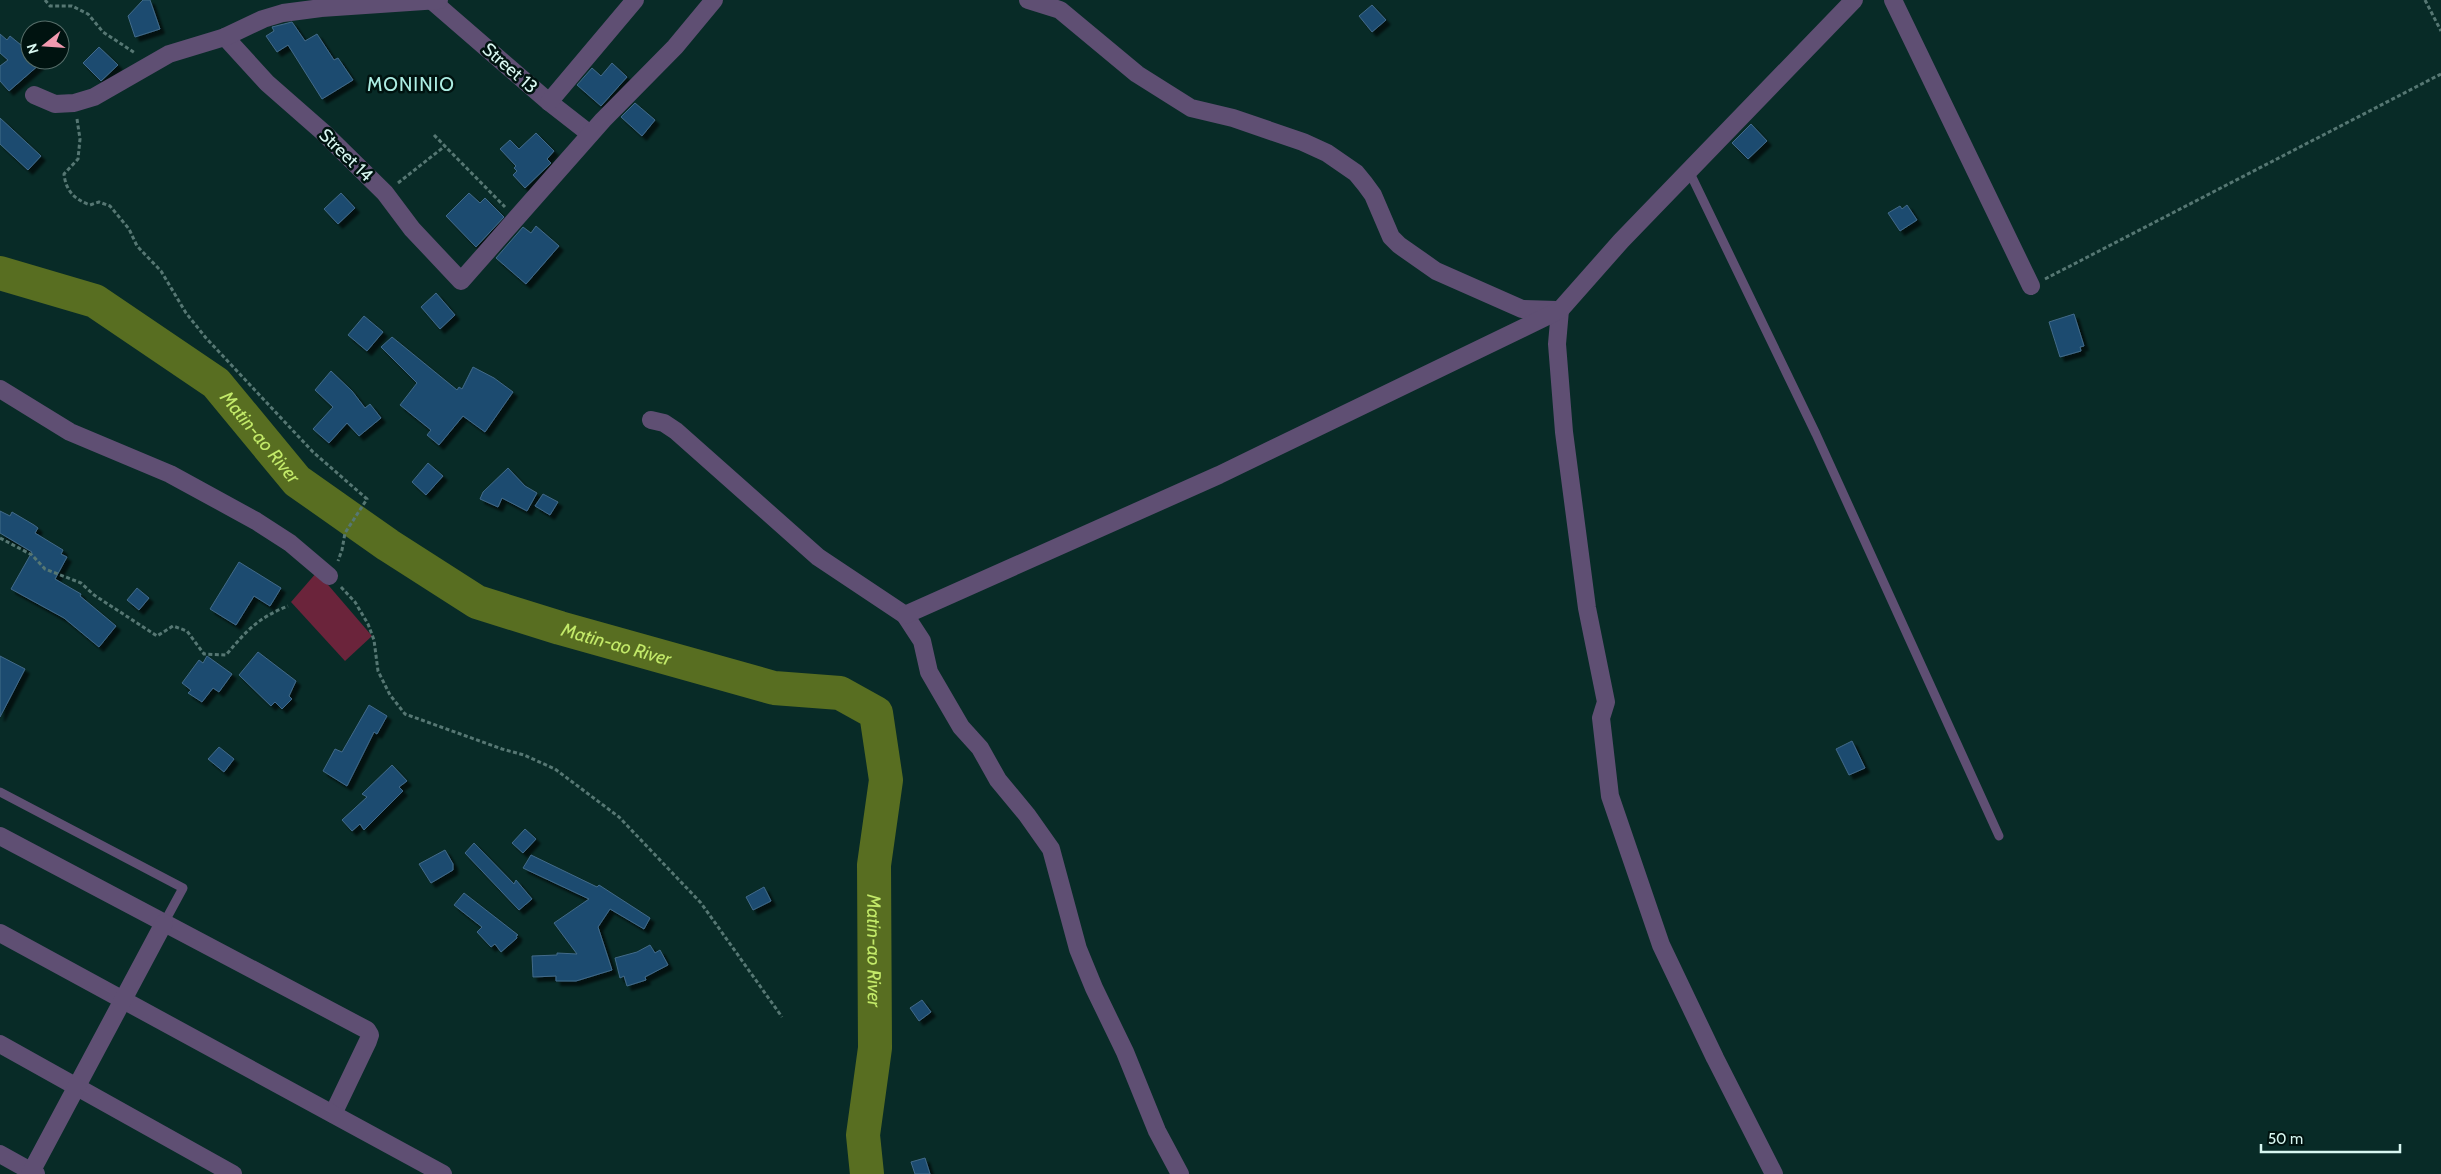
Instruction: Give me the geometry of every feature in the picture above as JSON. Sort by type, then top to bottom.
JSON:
[{"type":"street","name":"Street 13","points":[[431,0],[549,102],[590,134]]},
{"type":"street","points":[[34,95],[55,104],[74,103],[94,97],[153,62],[186,48],[225,37],[263,19],[303,9],[439,0]]},
{"type":"street","points":[[549,102],[635,0]]},
{"type":"street","points":[[590,134],[675,47],[714,0]]},
{"type":"street","points":[[1028,0],[1060,10],[1137,74],[1191,108],[1241,121],[1303,142],[1327,153],[1356,173],[1373,194],[1391,237],[1436,271],[1522,309],[1560,310]]},
{"type":"street","points":[[905,615],[1220,474],[1560,310],[1620,241],[1854,0]]},
{"type":"street","points":[[1893,0],[2031,286]]},
{"type":"street","name":"Street 14","points":[[225,37],[267,83],[385,192],[412,229],[461,281],[590,134]]},
{"type":"street","points":[[1560,310],[1557,344],[1564,432],[1587,608],[1606,702],[1601,718],[1610,796],[1661,944],[1715,1058],[1774,1174]]},
{"type":"street","points":[[0,390],[70,432],[170,474],[256,521],[290,543],[329,576]]},
{"type":"street","points":[[651,420],[676,431],[818,557],[905,615],[922,641],[929,672],[961,727],[980,748],[998,780],[1027,815],[1051,850],[1081,956],[1125,1052],[1157,1131],[1180,1174]]},
{"type":"street","points":[[0,836],[367,1030],[370,1035],[368,1041],[333,1114]]},
{"type":"street","points":[[0,1154],[33,1173],[164,923]]},
{"type":"street","points":[[0,933],[443,1174]]},
{"type":"street","points":[[0,1044],[232,1174]]},
{"type":"lane","points":[[1689,171],[1816,434],[1999,836]]},
{"type":"lane","points":[[0,792],[183,888],[164,923]]},
{"type":"path","points":[[45,0],[50,6],[72,6],[88,14],[102,32],[153,62]]},
{"type":"path","points":[[2425,0],[2441,31]]},
{"type":"path","points":[[2031,286],[2441,74]]},
{"type":"path","points":[[74,103],[80,139],[78,159],[64,174],[71,195],[90,205],[100,202],[110,206],[129,229],[137,246],[161,271],[186,313],[206,338],[313,452],[367,499],[345,533],[342,550],[329,576],[363,613],[374,640],[378,671],[390,695],[405,714],[524,755],[555,769],[619,818],[701,903],[782,1017]]},
{"type":"path","points":[[434,135],[509,211]]},
{"type":"path","points":[[385,192],[444,146]]},
{"type":"path","points":[[0,538],[32,555],[45,569],[81,583],[94,595],[157,636],[173,626],[187,630],[204,654],[226,655],[245,632],[267,614],[288,606]]},
{"type":"shaded area","points":[[317,572],[372,636],[345,661],[291,602]]},
{"type":"building","points":[[143,0],[150,0],[160,29],[135,37],[128,16]]},
{"type":"building","points":[[1372,5],[1386,20],[1372,32],[1359,16]]},
{"type":"building","points":[[292,22],[305,41],[317,34],[334,60],[338,58],[353,80],[322,99],[288,45],[277,52],[266,36],[274,31],[272,27]]},
{"type":"building","points":[[0,34],[7,40],[10,36],[20,44],[20,70],[33,70],[9,91],[0,81],[0,66],[8,60],[0,53]]},
{"type":"building","points":[[99,47],[118,65],[101,81],[83,63]]},
{"type":"building","points":[[612,63],[627,77],[601,106],[577,85],[592,68],[601,76]]},
{"type":"building","points":[[635,103],[655,120],[642,136],[621,117]]},
{"type":"building","points":[[0,118],[41,156],[28,170],[0,144]]},
{"type":"building","points":[[1751,124],[1767,141],[1748,159],[1732,143]]},
{"type":"building","points":[[536,133],[554,151],[547,159],[551,163],[525,188],[513,175],[517,171],[514,168],[516,166],[500,149],[510,140],[519,149]]},
{"type":"building","points":[[341,193],[355,208],[338,224],[324,209]]},
{"type":"building","points":[[469,193],[480,203],[485,198],[504,217],[476,247],[446,216]]},
{"type":"building","points":[[1907,205],[1917,220],[1900,231],[1888,213],[1900,206],[1902,209]]},
{"type":"building","points":[[536,226],[559,246],[526,284],[496,258],[523,227],[531,233]]},
{"type":"building","points":[[436,293],[455,315],[440,329],[421,307]]},
{"type":"building","points":[[2074,314],[2084,346],[2080,347],[2081,351],[2060,357],[2049,322]]},
{"type":"building","points":[[364,316],[383,332],[367,351],[348,335]]},
{"type":"building","points":[[392,337],[457,390],[459,387],[462,389],[473,367],[494,378],[513,392],[485,432],[463,416],[439,445],[427,435],[431,430],[400,405],[417,383],[381,347]]},
{"type":"building","points":[[331,371],[352,391],[365,408],[370,404],[381,418],[359,436],[347,423],[329,443],[313,429],[333,407],[315,390]]},
{"type":"building","points":[[428,463],[443,476],[426,495],[412,482]]},
{"type":"building","points":[[508,468],[525,486],[537,493],[527,511],[502,498],[498,507],[480,499],[483,492]]},
{"type":"building","points":[[543,494],[558,502],[550,515],[535,506]]},
{"type":"building","points":[[0,511],[10,516],[12,512],[34,525],[38,528],[35,533],[63,550],[61,554],[67,557],[55,579],[81,594],[80,596],[116,626],[99,647],[64,618],[11,589],[32,552],[0,533]]},
{"type":"building","points":[[239,562],[281,588],[270,606],[254,596],[236,625],[210,609]]},
{"type":"building","points":[[137,588],[149,598],[139,610],[127,600]]},
{"type":"building","points":[[258,652],[296,681],[289,696],[292,699],[282,709],[275,702],[271,706],[239,675]]},
{"type":"building","points":[[0,656],[25,669],[0,717]]},
{"type":"building","points":[[207,656],[232,674],[219,692],[213,688],[202,702],[188,693],[191,690],[182,683],[199,660],[203,663]]},
{"type":"building","points":[[369,705],[387,716],[377,734],[374,732],[347,786],[323,771],[335,749],[342,752]]},
{"type":"building","points":[[1852,741],[1865,768],[1849,775],[1836,749]]},
{"type":"building","points":[[219,747],[234,759],[224,772],[208,759]]},
{"type":"building","points":[[392,765],[407,781],[399,787],[403,791],[364,830],[360,824],[352,831],[342,820],[367,797],[362,794]]},
{"type":"building","points":[[525,829],[536,839],[523,853],[512,843]]},
{"type":"building","points":[[474,843],[514,884],[516,880],[532,899],[519,910],[465,853]]},
{"type":"building","points":[[445,850],[453,864],[453,870],[431,883],[419,864]]},
{"type":"building","points":[[531,855],[597,887],[599,885],[650,918],[644,929],[610,909],[598,927],[612,970],[576,981],[556,981],[556,976],[533,977],[532,956],[557,955],[557,953],[577,954],[554,923],[589,899],[523,868]]},
{"type":"building","points":[[764,887],[771,901],[753,910],[746,897]]},
{"type":"building","points":[[464,893],[518,935],[501,952],[495,944],[491,947],[477,932],[482,927],[454,905]]},
{"type":"building","points":[[650,945],[655,953],[660,950],[668,965],[645,977],[646,980],[627,986],[624,976],[620,978],[615,958],[637,952]]},
{"type":"building","points":[[922,1000],[931,1012],[919,1021],[910,1008]]},
{"type":"building","points":[[925,1158],[930,1174],[915,1174],[911,1162]]},
{"type":"waterway","name":"Matin-ao River","points":[[0,273],[95,301],[216,383],[297,481],[388,545],[477,602],[560,628],[774,688],[840,693],[876,713],[886,780],[874,865],[875,1048],[863,1135],[867,1174]]},
{"type":"district","name":"MONINIO","points":[[411,84]]}]
